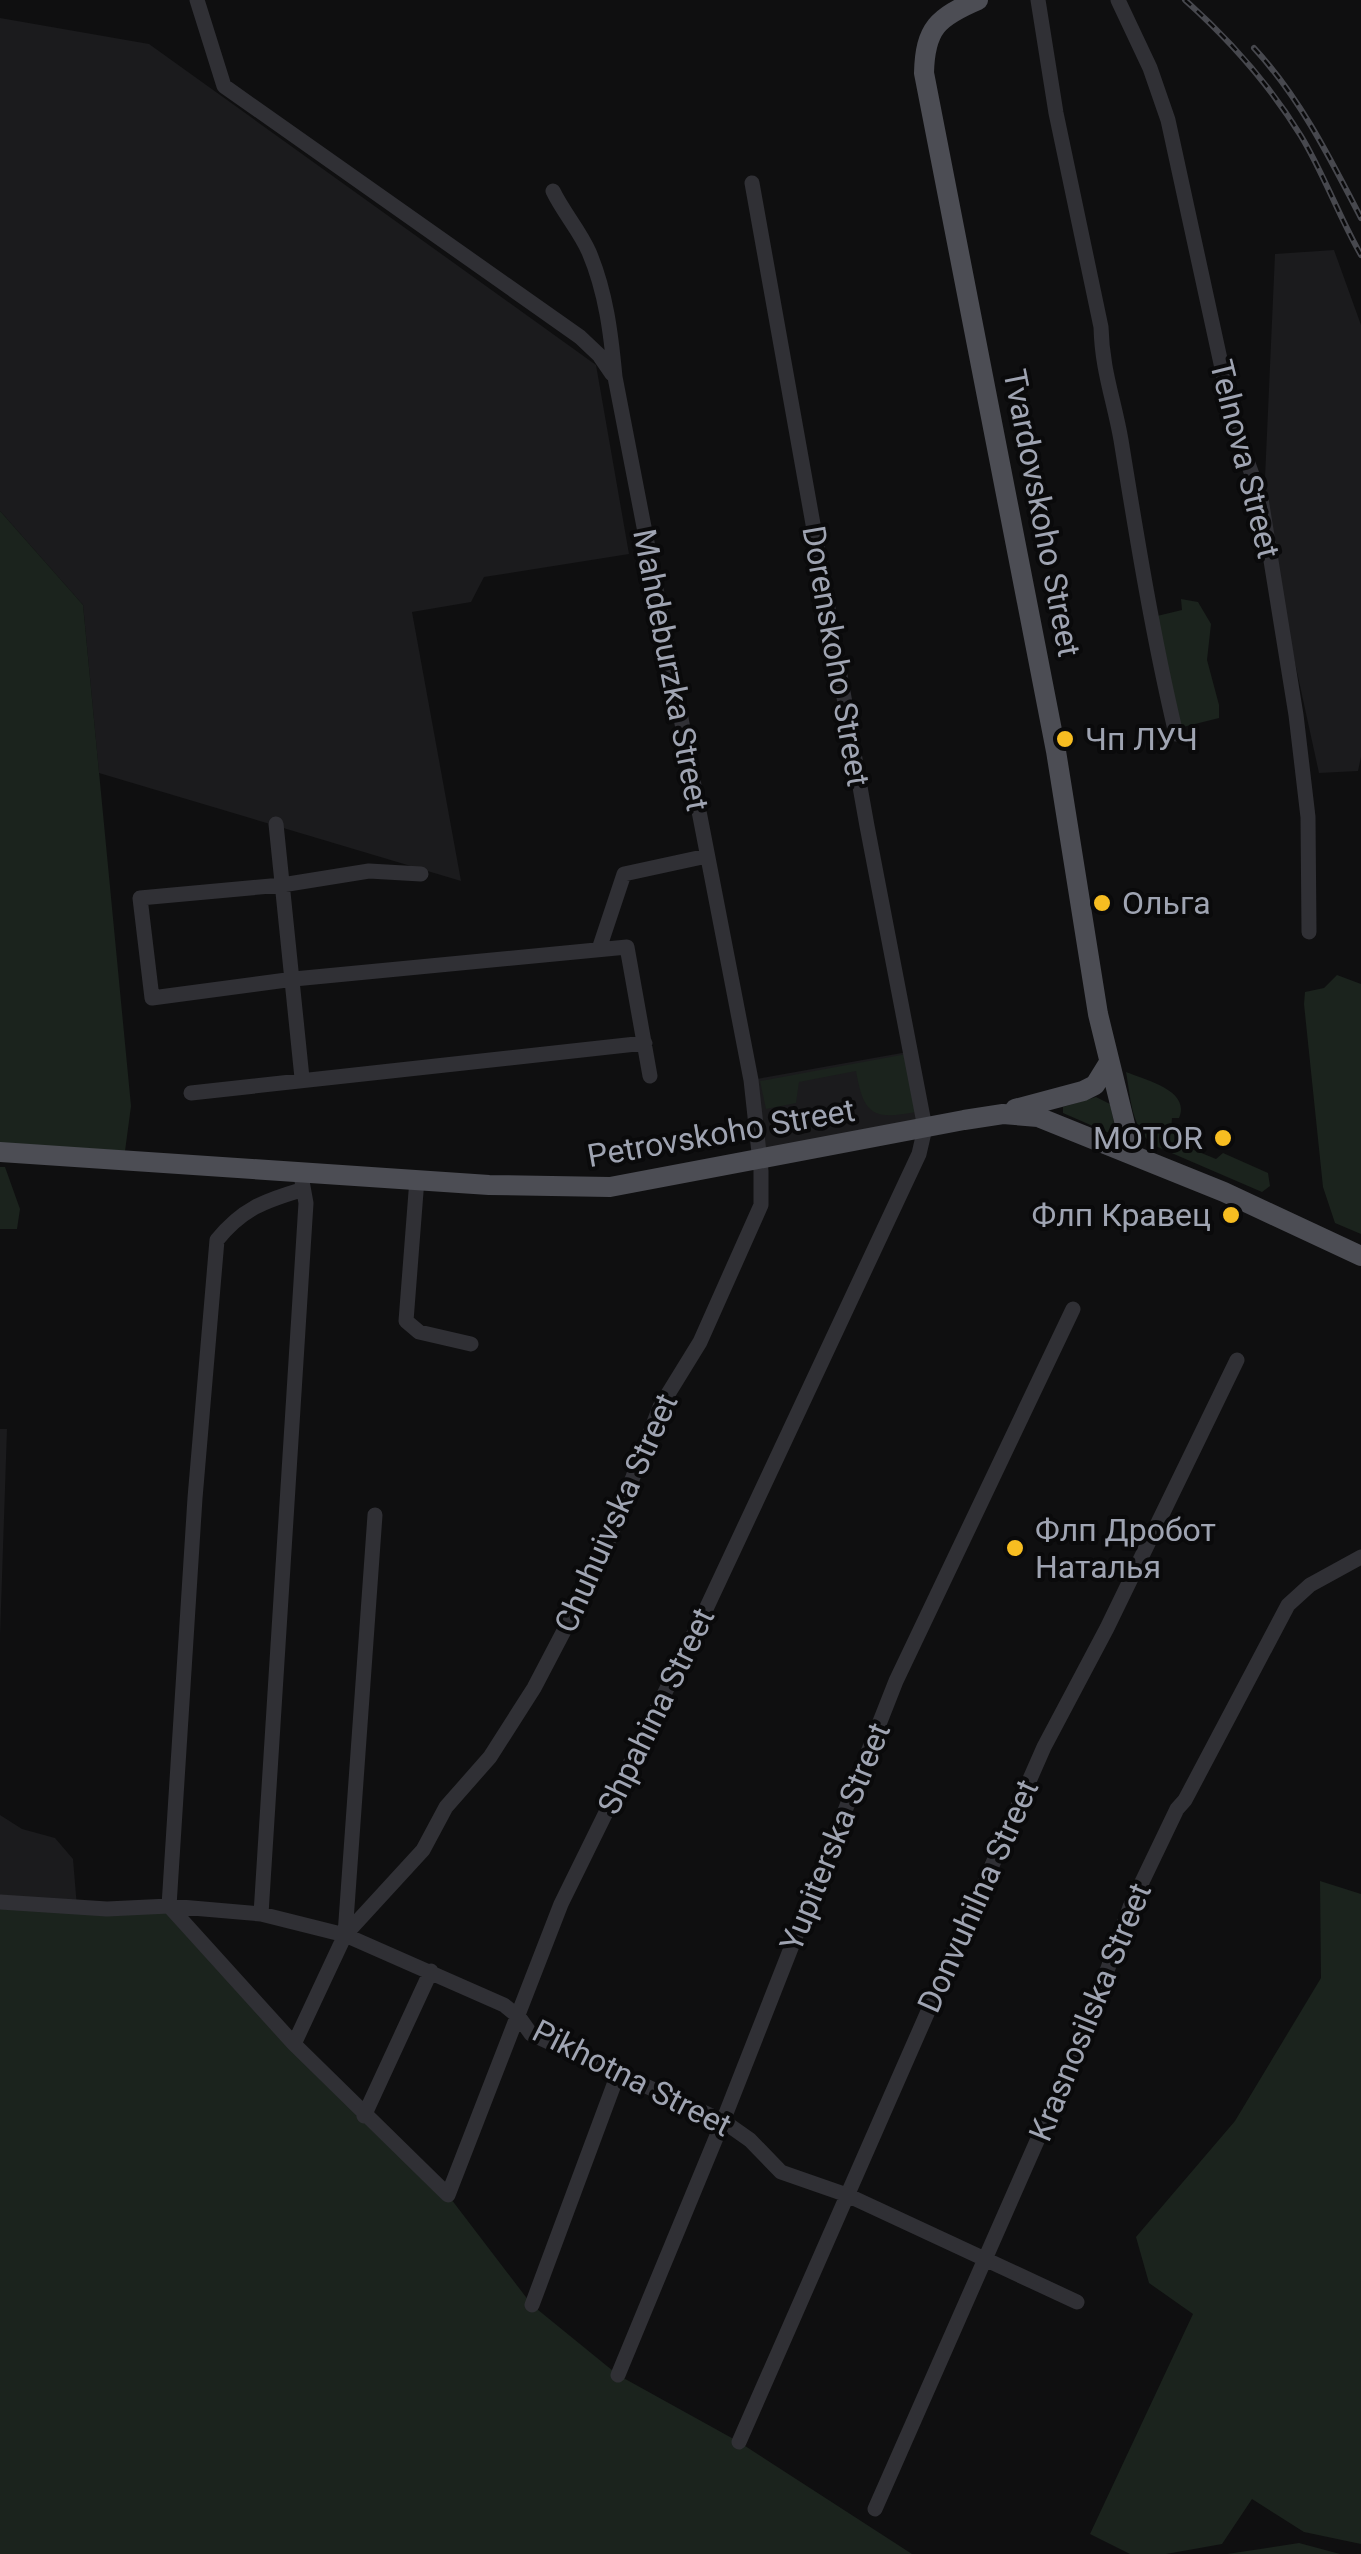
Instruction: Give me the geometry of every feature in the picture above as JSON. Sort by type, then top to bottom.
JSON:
[{"type":"main road","name":"Tvardovskoho Street","points":[[978,0],[948,12],[932,29],[924,46],[924,73],[1056,751],[1108,1064],[1132,1153]]},
{"type":"main road","points":[[964,1120],[1067,1097],[1096,1085],[1108,1064]]},
{"type":"main road","name":"Petrovskoho Street","points":[[0,1152],[302,1181],[416,1179],[610,1187],[964,1120],[1021,1114],[1056,1123],[1132,1153],[1361,1256]]},
{"type":"street","points":[[197,0],[224,86],[580,337],[615,377]]},
{"type":"street","points":[[1038,0],[1056,113],[1102,328],[1102,363],[1120,433],[1144,584],[1176,734]]},
{"type":"street","name":"Telnova Street","points":[[1118,0],[1150,68],[1168,120],[1235,428],[1261,500],[1308,817],[1310,932]]},
{"type":"street","name":"Dorenskoho Street","points":[[752,183],[867,826],[926,1128]]},
{"type":"street","name":"Mahdeburzka Street","points":[[552,191],[587,248],[610,330],[615,377],[751,1080],[759,1160]]},
{"type":"street","points":[[276,824],[302,1078]]},
{"type":"street","points":[[599,949],[624,874],[707,856]]},
{"type":"street","points":[[421,874],[369,871],[140,898],[152,998],[294,979],[627,946],[650,1076]]},
{"type":"street","points":[[190,1093],[645,1044]]},
{"type":"street","points":[[1056,1123],[1058,1109],[1067,1097]]},
{"type":"street","name":"Shpahina Street","points":[[169,1906],[294,2044],[448,2195],[561,1904],[714,1592],[919,1154],[926,1128]]},
{"type":"street","name":"Chuhuivska Street","points":[[345,1935],[423,1850],[446,1807],[490,1757],[534,1688],[601,1560],[660,1408],[700,1342],[761,1205],[759,1160]]},
{"type":"street","points":[[416,1179],[406,1320],[419,1332],[472,1344]]},
{"type":"street","points":[[169,1906],[194,1498],[217,1240],[233,1220],[302,1181],[306,1202],[261,1914]]},
{"type":"street","name":"Yupiterska Street","points":[[618,2376],[896,1681],[1073,1309]]},
{"type":"street","name":"Donvuhilna Street","points":[[740,2442],[1044,1747],[1107,1628],[1236,1360]]},
{"type":"street","points":[[294,2044],[345,1935],[374,1516]]},
{"type":"street","name":"Krasnosilska Street","points":[[874,2509],[1085,2032],[1130,1906],[1178,1809],[1288,1605],[1310,1584],[1361,1556]]},
{"type":"street","name":"Pikhotna Street","points":[[0,1902],[106,1909],[169,1906],[261,1914],[345,1935],[504,2005],[532,2034],[723,2121],[750,2140],[781,2172],[846,2195],[1077,2302]]},
{"type":"street","points":[[364,2116],[431,1971]]},
{"type":"street","points":[[532,2305],[618,2071]]},
{"type":"shaded area","points":[[0,18],[149,44],[596,365],[629,554],[484,577],[471,602],[412,612],[461,881],[99,773],[83,605],[0,511]]},
{"type":"shaded area","points":[[1334,250],[1361,325],[1361,757],[1358,771],[1319,773],[1265,525],[1265,478],[1275,254]]},
{"type":"shaded area","points":[[0,511],[83,605],[131,1106],[125,1151],[0,1143]]},
{"type":"shaded area","points":[[1181,599],[1198,602],[1211,624],[1207,660],[1219,718],[1175,729],[1157,616],[1182,610]]},
{"type":"shaded area","points":[[1337,975],[1361,984],[1361,1234],[1335,1223],[1323,1187],[1304,1004],[1305,992],[1324,988]]},
{"type":"shaded area","points":[[913,1051],[926,1123],[758,1152],[751,1080]]},
{"type":"shaded area","points":[[912,1053],[921,1111],[893,1115],[874,1112],[863,1098],[856,1071],[799,1082],[796,1103],[766,1109],[760,1081]]},
{"type":"shaded area","points":[[1126,1072],[1173,1093],[1181,1108],[1179,1118],[1172,1118],[1171,1132],[1182,1136],[1177,1143],[1216,1159],[1223,1153],[1268,1173],[1270,1186],[1262,1192],[1153,1145],[1136,1121]]},
{"type":"shaded area","points":[[1096,1097],[1110,1104],[1115,1127],[1109,1133],[1063,1113],[1063,1107]]},
{"type":"shaded area","points":[[0,1167],[5,1167],[20,1209],[17,1229],[0,1229]]},
{"type":"shaded area","points":[[0,1429],[7,1429],[0,1637]]},
{"type":"shaded area","points":[[0,1815],[22,1829],[55,1838],[73,1859],[77,1907],[0,1902]]},
{"type":"shaded area","points":[[1320,1881],[1361,1894],[1361,2544],[1304,2532],[1252,2499],[1222,2544],[1166,2554],[1130,2554],[1090,2534],[1193,2314],[1149,2283],[1136,2237],[1235,2121],[1321,1978]]},
{"type":"shaded area","points":[[0,1902],[169,1906],[448,2195],[532,2305],[618,2375],[739,2442],[912,2554],[0,2554]]},
{"type":"shaded area","points":[[1299,2543],[1340,2554],[1227,2554]]},
{"type":"railway","points":[[1185,0],[1248,64],[1289,117],[1361,255]]},
{"type":"railway","points":[[1254,48],[1300,108],[1361,218]]},
{"type":"place","name":"Чп ЛУЧ","points":[[1065,739]]},
{"type":"place","name":"Ольга","points":[[1102,903]]},
{"type":"place","name":"MOTOR","points":[[1223,1138]]},
{"type":"place","name":"Флп Кравец","points":[[1231,1215]]},
{"type":"place","name":"Флп Дробот Наталья","points":[[1015,1548]]}]
